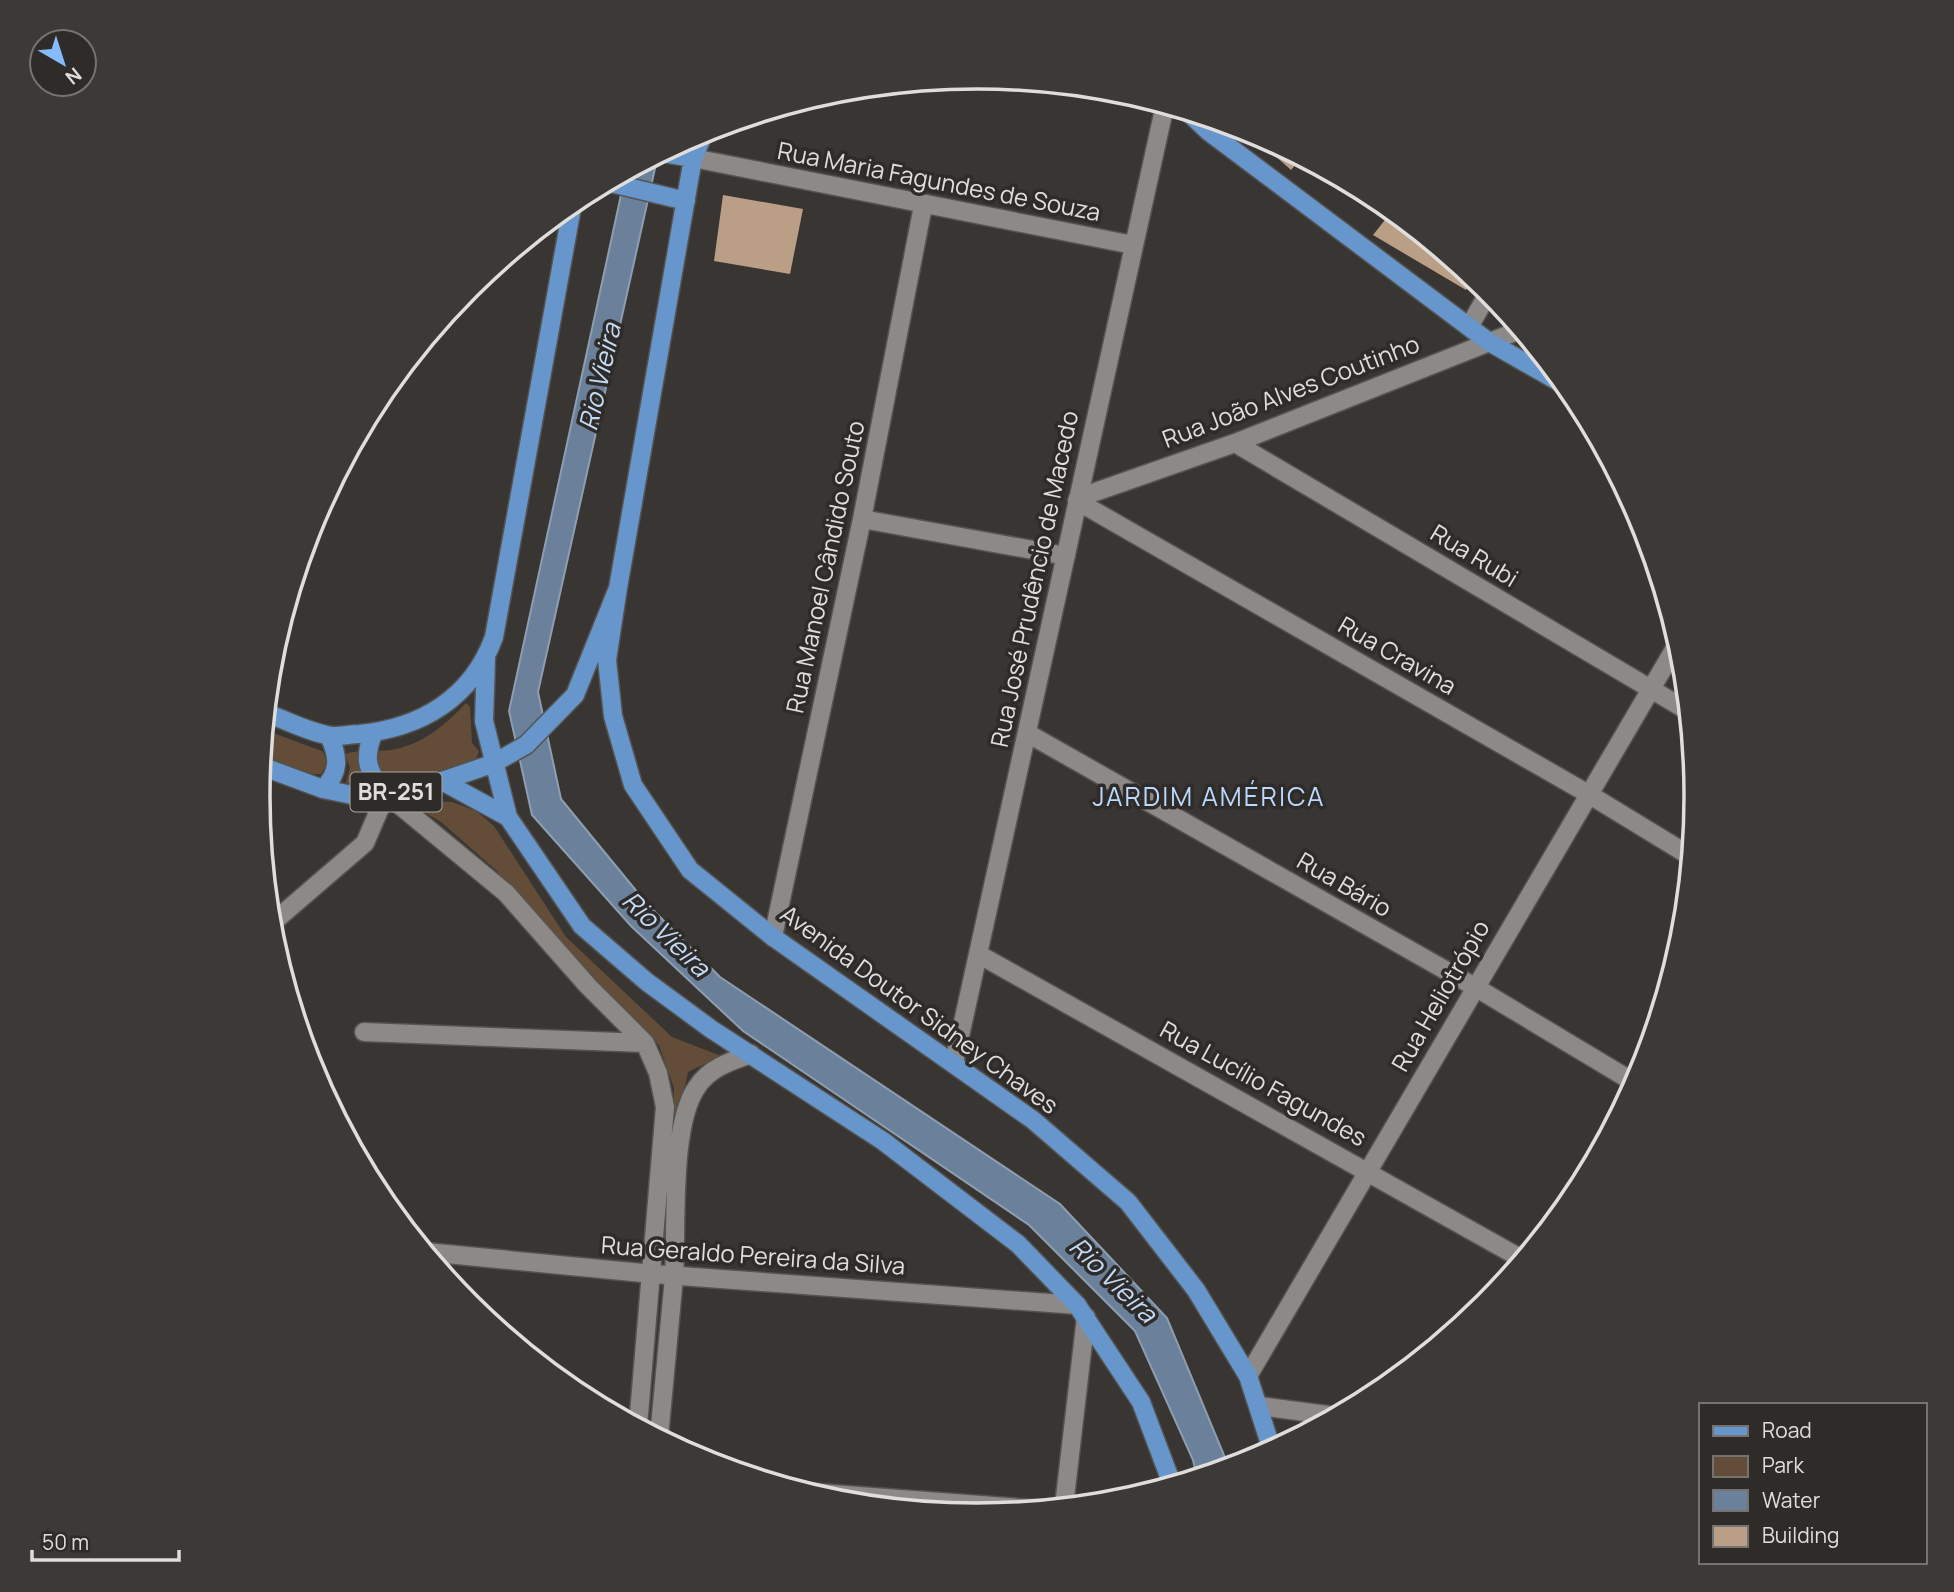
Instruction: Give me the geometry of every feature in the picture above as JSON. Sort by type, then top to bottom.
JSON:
[{"type":"main road","points":[[1204,127],[1489,342],[1543,373]]},
{"type":"main road","name":"BR-251","points":[[271,770],[323,789],[352,795],[386,794],[442,781],[492,764],[526,744],[575,695],[618,588],[678,199],[678,156]]},
{"type":"main road","points":[[622,185],[678,199]]},
{"type":"main road","points":[[570,218],[496,624],[486,659],[484,722],[492,764],[508,817],[582,926],[647,982],[883,1141],[1018,1244],[1082,1311],[1141,1402],[1169,1476]]},
{"type":"main road","name":"Avenida Doutor Sidney Chaves","points":[[618,588],[607,660],[613,716],[633,785],[690,870],[773,937],[1033,1120],[1128,1202],[1196,1290],[1248,1376],[1269,1439]]},
{"type":"main road","points":[[275,716],[329,736],[374,732],[422,719],[450,703],[468,686],[486,659]]},
{"type":"main road","points":[[374,732],[367,748],[368,771],[386,794]]},
{"type":"main road","points":[[323,789],[336,770],[337,758],[329,736]]},
{"type":"main road","points":[[442,781],[508,817]]},
{"type":"street","name":"Rua José Prudêncio de Macedo","points":[[954,1063],[1163,114]]},
{"type":"street","name":"Rua Maria Fagundes de Souza","points":[[679,155],[1133,246]]},
{"type":"street","name":"Rua Manoel Cândido Souto","points":[[773,937],[862,519],[923,206]]},
{"type":"street","points":[[1469,327],[1483,303]]},
{"type":"street","name":"Rua João Alves Coutinho","points":[[1077,499],[1236,443],[1511,334]]},
{"type":"street","name":"Rua Rubi","points":[[1236,443],[1678,705]]},
{"type":"street","name":"Rua Cravina","points":[[1077,499],[1590,794],[1681,851]]},
{"type":"street","points":[[862,519],[1066,556]]},
{"type":"street","name":"Rua Heliotrópio","points":[[1248,1376],[1670,657]]},
{"type":"street","name":"Rua Bário","points":[[1027,733],[1475,987],[1625,1077]]},
{"type":"street","points":[[281,916],[365,843],[386,794],[506,893],[588,986],[645,1043],[658,1073],[665,1107],[639,1416]]},
{"type":"street","name":"Rua Lucílio Fagundes","points":[[978,954],[1368,1170],[1514,1255]]},
{"type":"street","points":[[364,1032],[645,1043]]},
{"type":"street","points":[[660,1428],[674,1275],[680,1142],[686,1110],[696,1087],[709,1074],[727,1063],[751,1054]]},
{"type":"street","name":"Rua Geraldo Pereira da Silva","points":[[439,1253],[1082,1311]]},
{"type":"street","points":[[1064,1497],[1082,1311]]},
{"type":"street","points":[[1260,1406],[1319,1414]]},
{"type":"green space","points":[[466,703],[470,707],[472,743],[479,751],[476,759],[422,777],[346,783],[350,768],[345,754],[407,746],[443,725]]},
{"type":"green space","points":[[273,733],[322,751],[325,768],[321,774],[313,774],[272,760]]},
{"type":"green space","points":[[433,801],[452,802],[476,811],[494,826],[566,937],[672,1037],[721,1056],[688,1072],[677,1123],[673,1123],[674,1088],[659,1045],[524,907],[497,871],[441,822],[426,813],[425,807]]},
{"type":"water","name":"Rio Vieira","points":[[655,167],[538,692],[561,799],[647,904],[720,977],[1060,1204],[1167,1318],[1225,1457],[1195,1468],[1135,1331],[1029,1225],[743,1031],[631,926],[532,815],[509,711],[623,184]]},
{"type":"building","points":[[1274,155],[1295,165],[1291,170]]},
{"type":"building","points":[[723,195],[803,209],[790,274],[714,261]]},
{"type":"building","points":[[1385,219],[1443,265],[1467,287],[1466,290],[1373,235]]},
{"type":"district","name":"JARDIM AMÉRICA","points":[[1209,797]]}]
